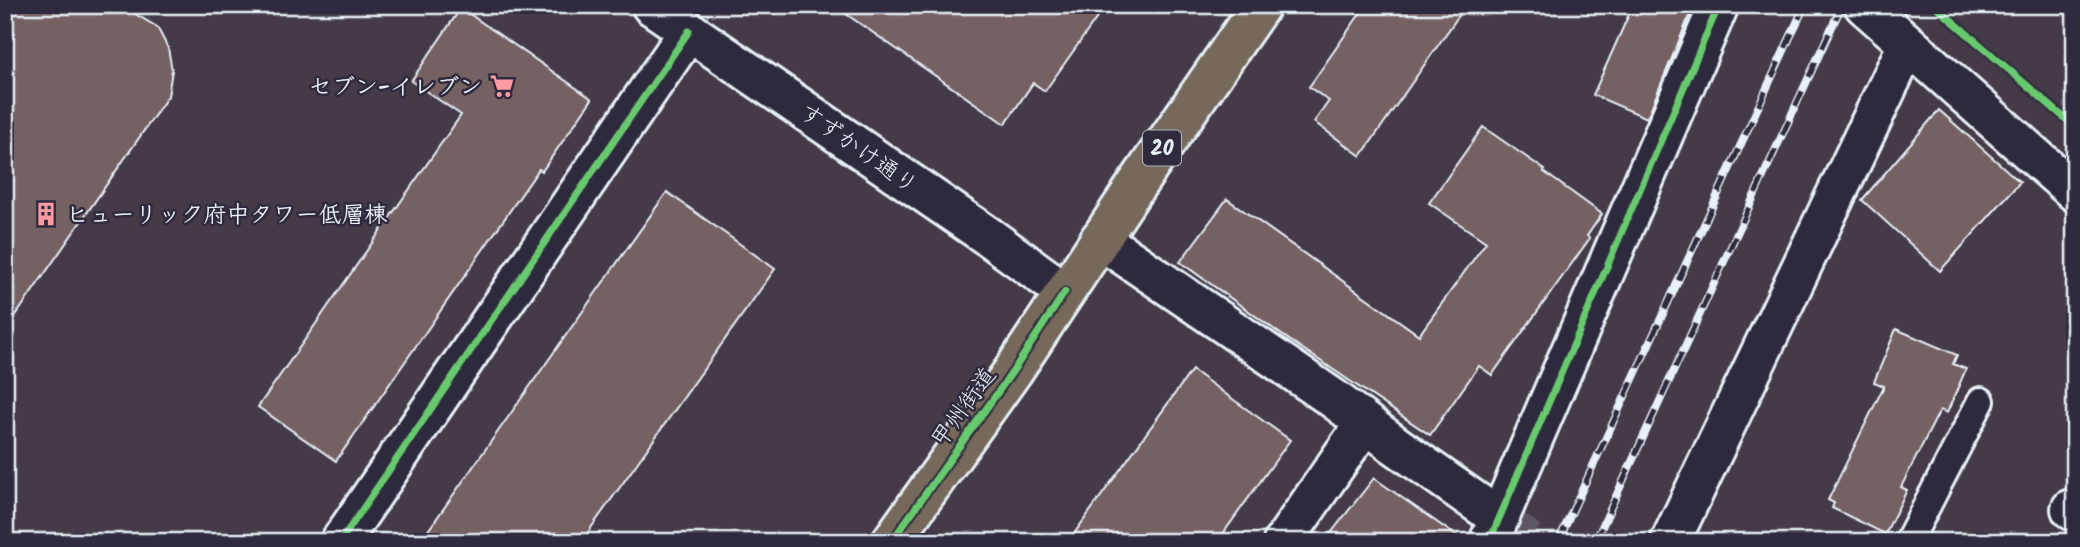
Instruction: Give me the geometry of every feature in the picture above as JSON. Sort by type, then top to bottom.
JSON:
[{"type":"highway","name":"甲州街道","points":[[891,542],[1013,370],[1261,5]]},
{"type":"street","name":"すずかけ通り","points":[[651,5],[1065,292]]},
{"type":"street","points":[[1100,239],[1334,399],[1494,530],[1718,5]]},
{"type":"street","points":[[1864,5],[2075,192]]},
{"type":"street","points":[[340,542],[689,31]]},
{"type":"street","points":[[1670,542],[1908,44]]},
{"type":"street","points":[[1283,542],[1365,423]]},
{"type":"lane","points":[[1908,542],[1981,401]]},
{"type":"building","name":"ヒューリック府中タワー低層棟","points":[[5,5],[120,5],[157,27],[168,48],[172,70],[168,96],[5,331]]},
{"type":"building","points":[[833,5],[1106,5],[1045,91],[1033,83],[1005,124]]},
{"type":"building","points":[[1366,5],[1466,5],[1361,156],[1314,122],[1329,101],[1309,87]]},
{"type":"building","points":[[1633,5],[1694,5],[1647,118],[1593,95]]},
{"type":"building","points":[[461,8],[592,99],[542,171],[539,169],[336,461],[258,407],[461,115],[411,81]]},
{"type":"building","points":[[1939,110],[2020,182],[1940,271],[1862,200]]},
{"type":"building","points":[[1483,127],[1602,214],[1587,236],[1590,238],[1492,375],[1479,366],[1430,435],[1180,262],[1227,199],[1419,335],[1486,242],[1429,203]]},
{"type":"building","points":[[667,192],[775,269],[581,542],[420,542]]},
{"type":"building","points":[[1896,329],[1957,355],[1953,364],[1966,369],[1947,413],[1940,410],[1901,487],[1907,490],[1885,534],[1832,508],[1834,503],[1828,500],[1884,386],[1874,382]]},
{"type":"building","points":[[1192,370],[1290,440],[1217,542],[1068,542]]},
{"type":"building","points":[[1374,478],[1465,542],[1324,542]]},
{"type":"tunnel","points":[[1499,518],[1531,542]]},
{"type":"railway","points":[[1558,542],[1805,5]]},
{"type":"railway","points":[[1595,542],[1842,5]]},
{"type":"cycle path","points":[[1489,542],[1719,5]]},
{"type":"cycle path","points":[[1934,5],[2075,127]]},
{"type":"cycle path","points":[[340,542],[689,31]]},
{"type":"cycle path","points":[[891,542],[1013,371],[1065,292]]},
{"type":"place","name":"セブン-イレブン","points":[[502,86]]},
{"type":"place","name":"ヒューリック府中タワー低層棟","points":[[46,214]]}]
